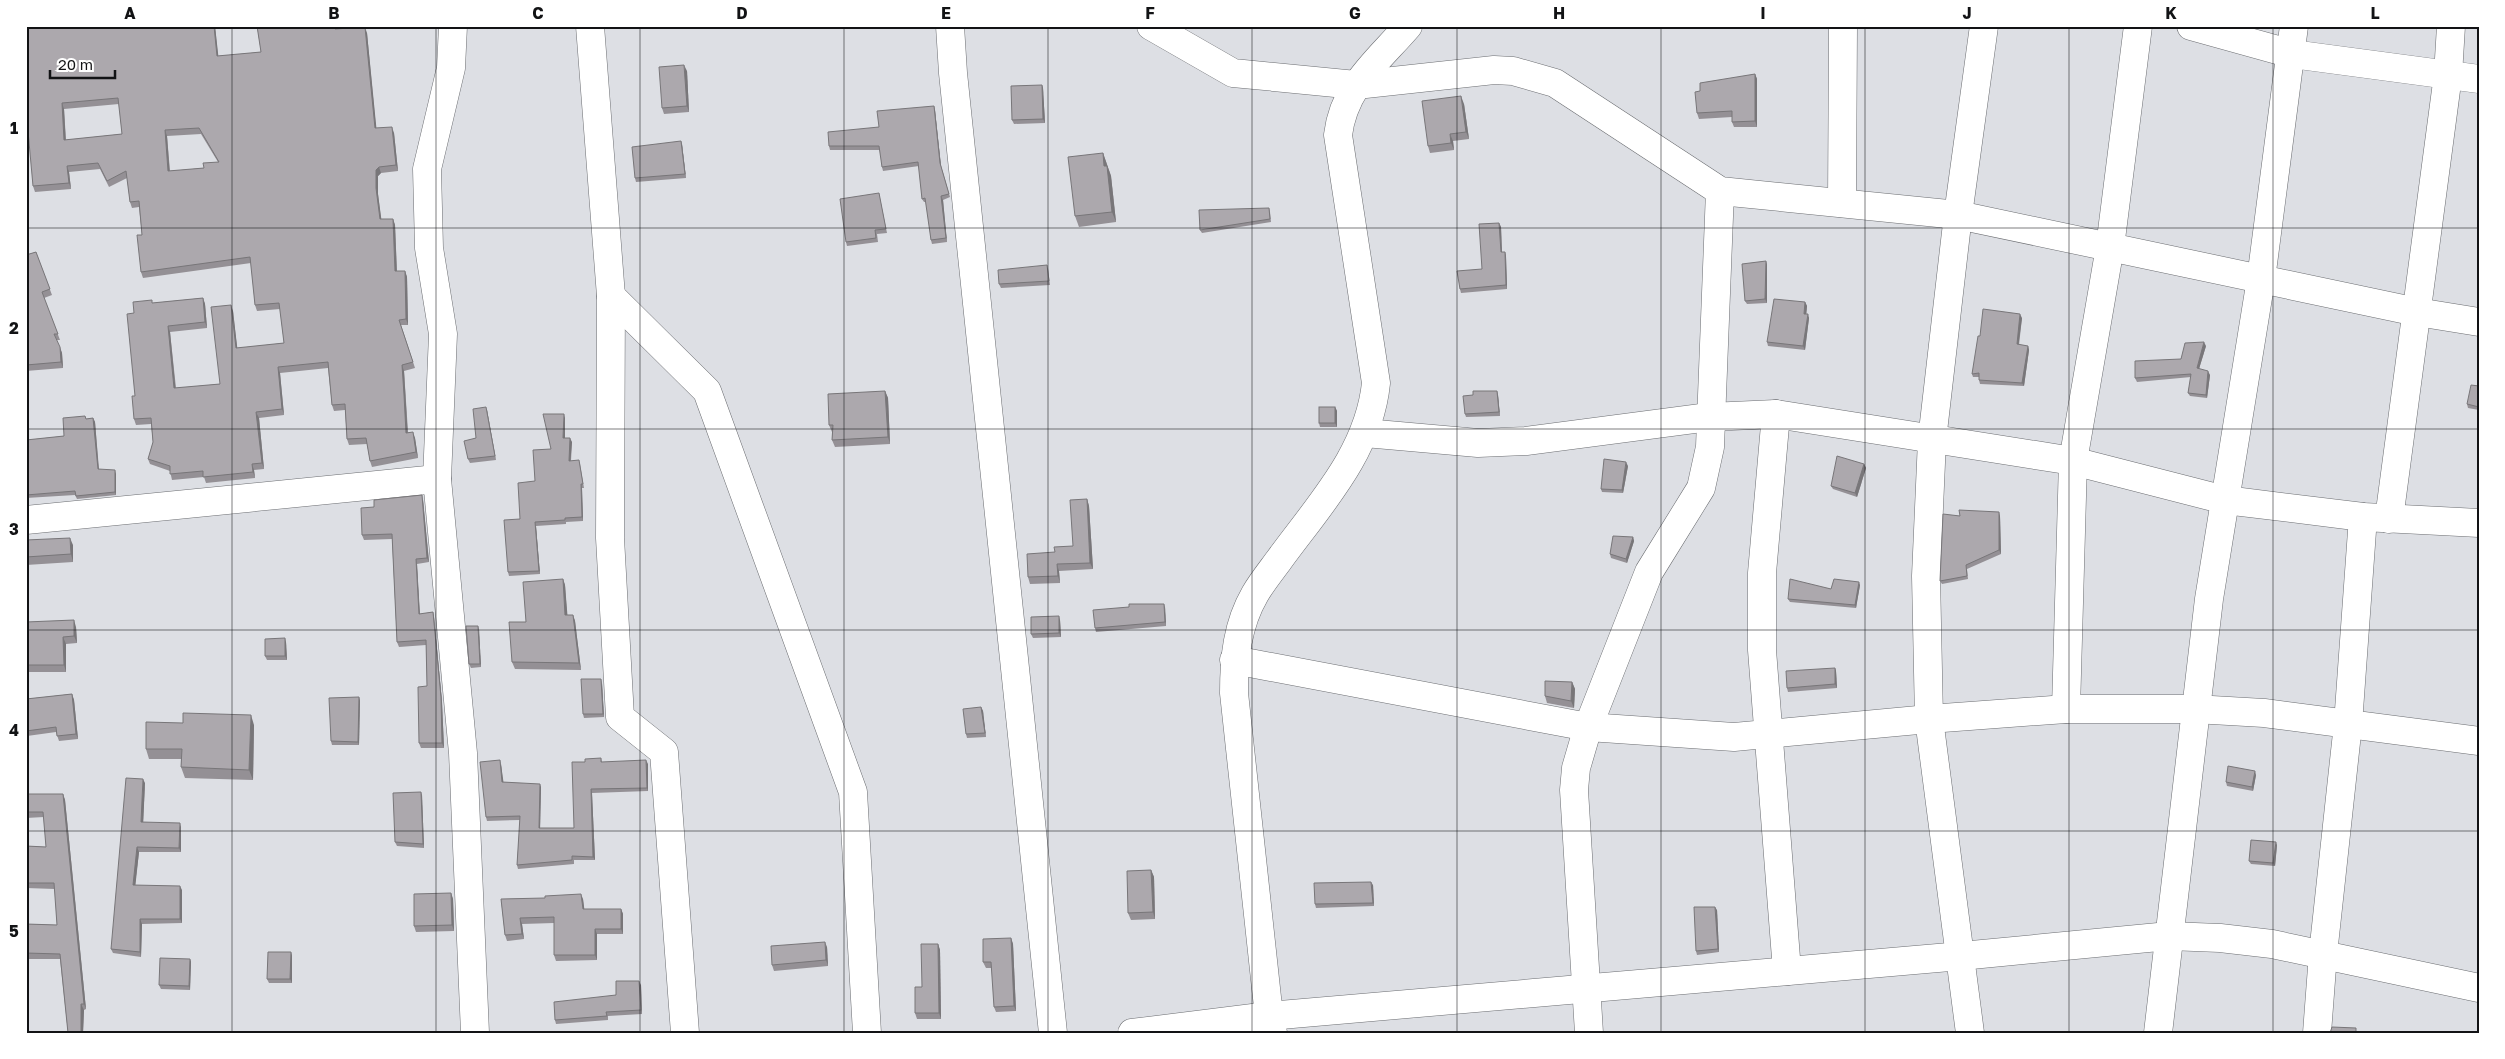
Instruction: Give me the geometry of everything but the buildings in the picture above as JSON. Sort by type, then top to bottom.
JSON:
[{"type":"street","points":[[453,26],[451,68],[427,169],[429,248],[443,334],[437,479],[463,753],[475,1033]]},
{"type":"street","points":[[590,26],[611,296],[610,538],[620,717],[664,752],[685,1033]]},
{"type":"street","points":[[950,26],[953,73],[1053,1033]]},
{"type":"street","points":[[1151,26],[1233,73],[1356,84],[1494,70],[1534,76],[1555,84],[1720,191],[1958,215],[2417,312],[2479,322]]},
{"type":"street","points":[[1271,1024],[1234,693],[1234,660],[1238,637],[1255,594],[1346,468],[1365,433],[1374,407],[1376,383],[1338,136],[1340,117],[1346,100],[1356,84],[1408,26]]},
{"type":"street","points":[[1842,203],[1843,26]]},
{"type":"street","points":[[1970,1033],[1962,956],[1928,719],[1926,576],[1932,440],[1958,215],[1984,26]]},
{"type":"street","points":[[2066,709],[2073,461],[2110,247],[2138,26]]},
{"type":"street","points":[[2191,26],[2292,54],[2479,80]]},
{"type":"street","points":[[2158,1033],[2208,599],[2261,279],[2292,54],[2294,26]]},
{"type":"street","points":[[2317,1033],[2323,954],[2348,724],[2376,518],[2417,312],[2448,75],[2451,26]]},
{"type":"street","points":[[1589,1033],[1574,790],[1576,768],[1588,727],[1649,572],[1701,488],[1710,447],[1709,417],[1720,191]]},
{"type":"street","points":[[611,296],[707,391],[852,792],[867,1033]]},
{"type":"street","points":[[1365,433],[1478,443],[1507,442],[1709,417],[1776,414],[2073,461],[2225,500],[2376,518],[2479,522]]},
{"type":"street","points":[[1776,414],[1762,573],[1762,650],[1767,735],[1787,971]]},
{"type":"street","points":[[26,520],[437,479]]},
{"type":"street","points":[[1234,660],[1588,727],[1734,737],[1928,719],[2066,709],[2194,709],[2264,713],[2479,742]]},
{"type":"street","points":[[1132,1033],[1271,1024],[1586,990],[2169,936],[2220,938],[2272,944],[2479,988]]}]
